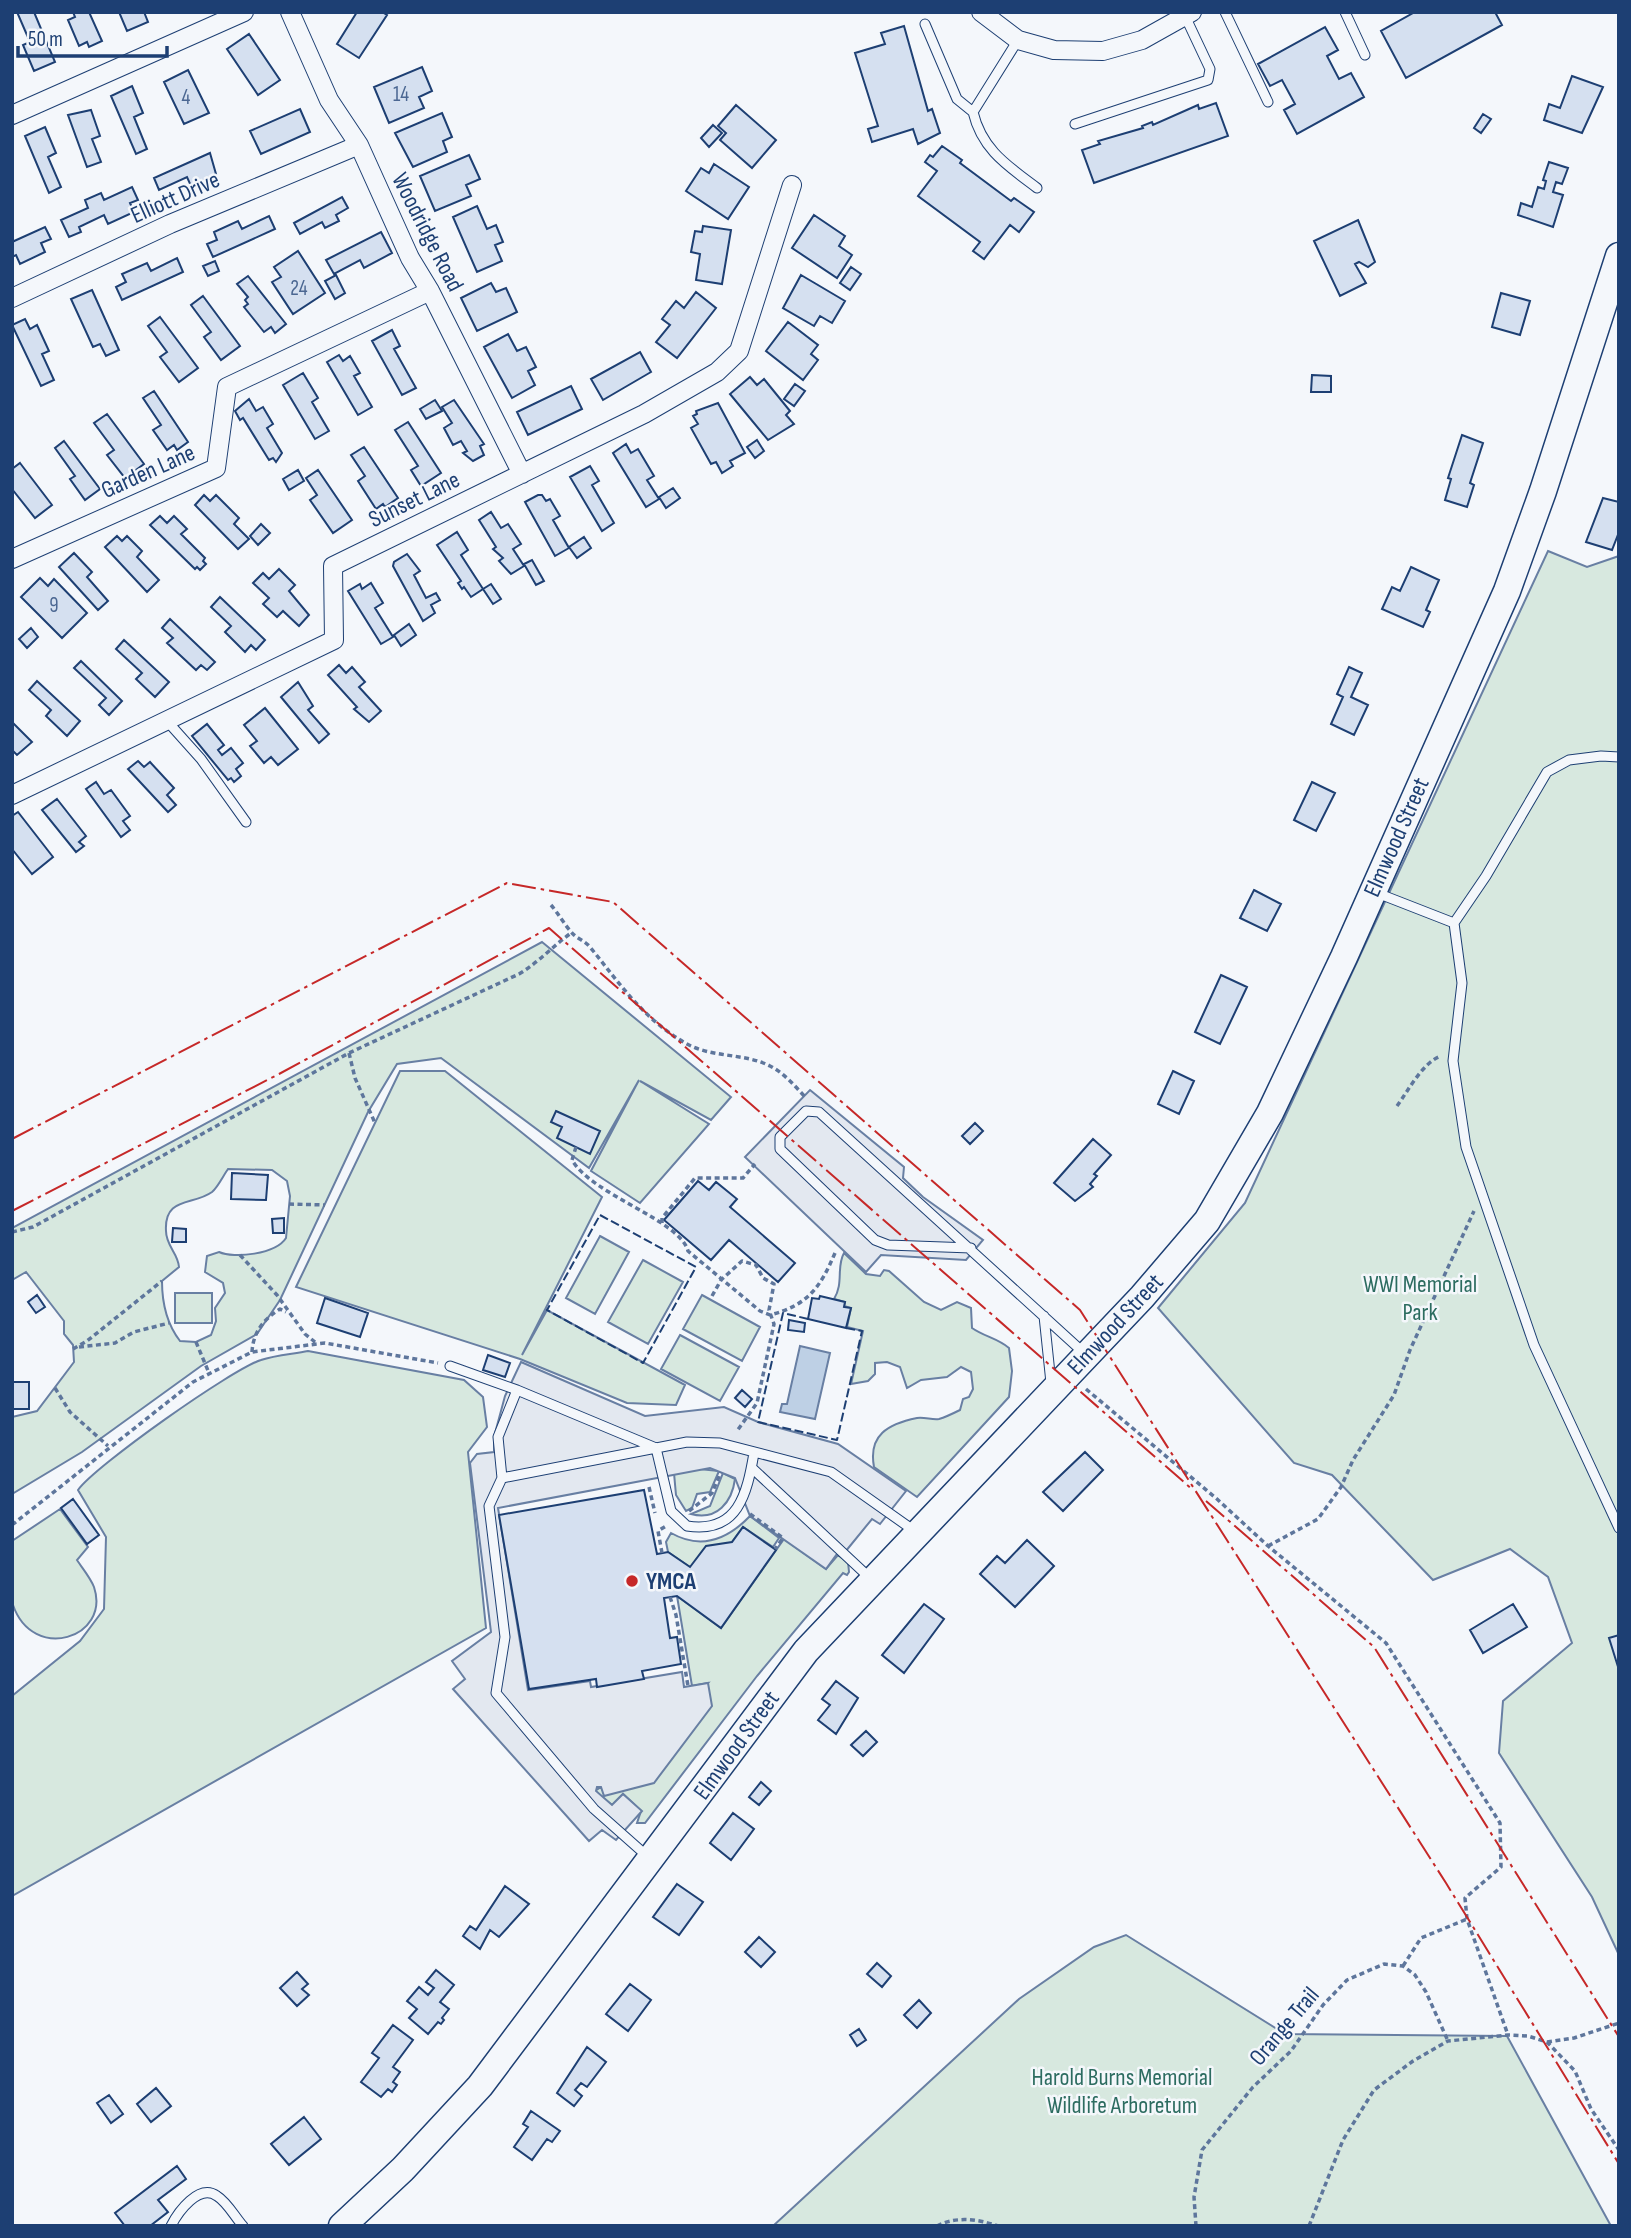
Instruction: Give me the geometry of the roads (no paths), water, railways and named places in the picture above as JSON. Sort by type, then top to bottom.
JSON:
[{"type":"main road","name":"Elmwood Street","points":[[342,2226],[403,2169],[480,2086],[806,1651],[871,1579],[1142,1297],[1207,1220],[1270,1113],[1507,591],[1543,491],[1619,256]]},
{"type":"street","points":[[12,115],[244,12]]},
{"type":"street","name":"Woodridge Road","points":[[290,12],[329,100],[359,145],[410,258],[430,291],[522,474]]},
{"type":"street","points":[[982,12],[1018,40],[1054,50],[1103,51],[1142,40],[1189,14]]},
{"type":"street","name":"Elliott Drive","points":[[12,298],[170,224],[359,145]]},
{"type":"street","name":"Sunset Lane","points":[[12,795],[334,640],[333,566],[643,414],[707,379],[739,351],[792,185]]},
{"type":"street","name":"Garden Lane","points":[[12,559],[216,468],[227,387],[430,291]]},
{"type":"lane","points":[[1225,12],[1268,102]]},
{"type":"lane","points":[[1345,12],[1364,55]]},
{"type":"lane","points":[[1075,124],[1208,80],[1210,69],[1189,14]]},
{"type":"lane","points":[[925,24],[957,99],[973,112],[977,131],[993,155],[1037,188]]},
{"type":"lane","points":[[973,112],[1018,40]]},
{"type":"lane","points":[[167,721],[201,759],[246,822]]},
{"type":"lane","points":[[1619,757],[1601,756],[1569,761],[1547,772],[1486,876],[1454,923],[1462,983],[1454,1053],[1466,1147],[1535,1345],[1619,1528]]},
{"type":"lane","points":[[1372,891],[1454,923]]},
{"type":"lane","points":[[971,1248],[888,1245],[875,1240],[780,1149],[780,1137],[806,1111],[819,1112],[971,1248],[1044,1315],[1069,1374]]},
{"type":"lane","points":[[1044,1315],[1069,1374]]},
{"type":"lane","points":[[450,1366],[517,1390],[656,1448]]},
{"type":"lane","points":[[517,1390],[498,1437],[502,1478],[489,1506],[505,1637],[496,1693],[594,1810],[651,1859]]},
{"type":"lane","points":[[502,1478],[687,1442],[720,1443],[831,1472],[916,1532]]},
{"type":"lane","points":[[656,1448],[671,1511],[687,1526],[715,1527],[725,1521],[746,1493],[754,1453]]},
{"type":"lane","points":[[752,1468],[871,1579]]},
{"type":"lane","points":[[171,2226],[178,2212],[192,2199],[212,2193],[219,2196],[243,2226]]},
{"type":"water","points":[[800,1346],[830,1353],[815,1419],[780,1412],[782,1404],[787,1404]]},
{"type":"place","name":"YMCA","points":[[632,1581]]},
{"type":"park label","name":"WWI Memorial Park","points":[[1420,1298]]},
{"type":"park label","name":"Harold Burns Memorial Wildlife Arboretum","points":[[1122,2091]]}]
